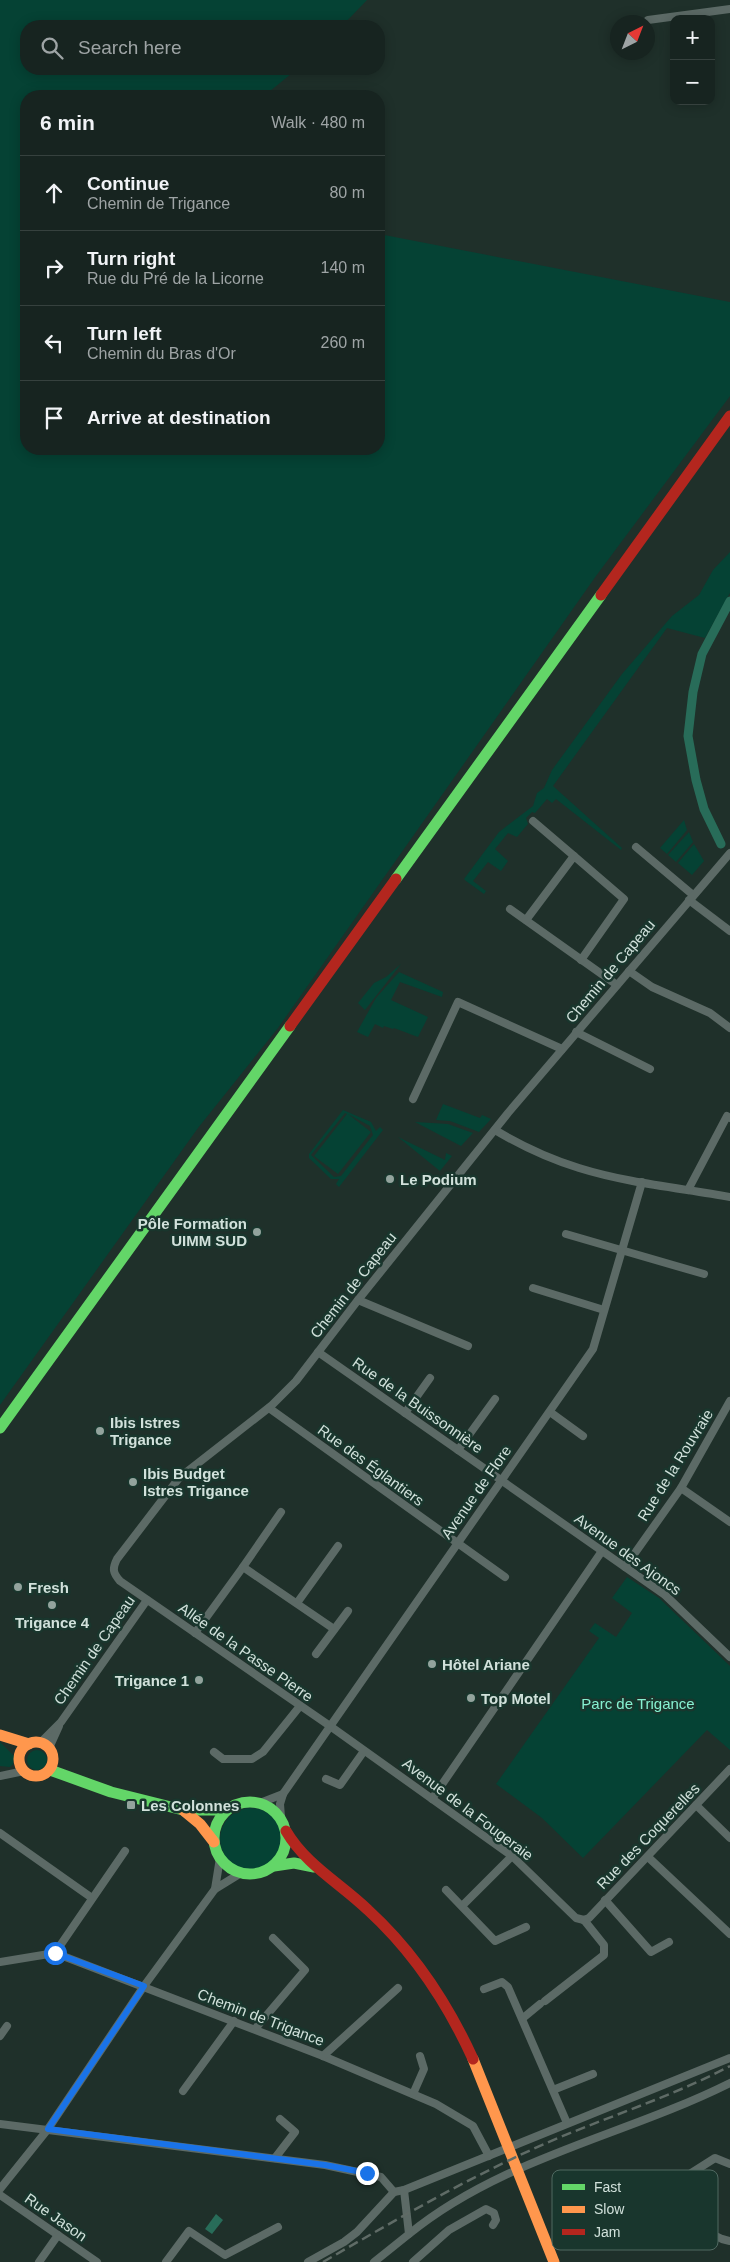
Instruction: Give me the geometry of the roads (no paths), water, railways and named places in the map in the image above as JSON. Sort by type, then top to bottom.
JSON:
[{"type":"main road","points":[[0,1428],[730,416]]},
{"type":"main road","points":[[0,1736],[20,1754],[44,1753]]},
{"type":"main road","points":[[0,1736],[44,1753],[78,1780],[111,1792],[183,1810],[226,1810],[242,1802],[260,1803],[268,1806],[281,1817],[286,1831],[300,1853],[314,1867],[341,1886],[378,1920],[415,1959],[434,1985],[467,2042],[554,2262]]},
{"type":"main road","points":[[20,1754],[19,1760],[24,1771],[34,1776],[45,1774],[44,1753]]},
{"type":"main road","points":[[183,1810],[194,1817],[208,1831],[220,1858],[233,1870],[253,1874],[264,1872],[274,1866],[294,1863],[314,1867]]},
{"type":"main road","points":[[214,1842],[216,1825],[226,1810]]},
{"type":"main road","points":[[274,1866],[285,1850],[286,1831]]},
{"type":"street","points":[[655,19],[730,9]]},
{"type":"street","points":[[533,821],[624,899],[581,960]]},
{"type":"street","points":[[636,847],[730,931]]},
{"type":"street","name":"Chemin de Capeau","points":[[44,1753],[61,1722],[147,1600],[120,1581],[114,1574],[112,1568],[117,1559],[179,1478],[269,1408],[296,1382],[358,1300],[495,1130],[576,1032],[730,853]]},
{"type":"street","points":[[526,920],[574,856]]},
{"type":"street","points":[[510,909],[617,985]]},
{"type":"street","points":[[629,970],[652,987],[710,1013],[730,1028]]},
{"type":"street","points":[[413,1099],[458,1002],[562,1050]]},
{"type":"street","points":[[576,1032],[650,1069]]},
{"type":"street","points":[[688,1190],[729,1116]]},
{"type":"street","points":[[495,1130],[579,1168],[642,1182],[730,1197]]},
{"type":"street","name":"Avenue de Flore","points":[[281,1817],[280,1804],[283,1794],[593,1349],[642,1182]]},
{"type":"street","points":[[566,1234],[704,1274]]},
{"type":"street","points":[[533,1288],[604,1310]]},
{"type":"street","points":[[358,1300],[468,1346]]},
{"type":"street","name":"Rue de la Buissonnière","points":[[318,1352],[502,1481]]},
{"type":"street","points":[[405,1413],[430,1378]]},
{"type":"street","points":[[458,1450],[495,1399]]},
{"type":"street","name":"Rue de la Rouvraie","points":[[625,1567],[681,1488],[730,1402]]},
{"type":"street","name":"Rue des Églantiers","points":[[269,1408],[505,1577]]},
{"type":"street","points":[[550,1412],[583,1436]]},
{"type":"street","name":"Avenue des Ajoncs","points":[[502,1481],[665,1595],[730,1657]]},
{"type":"street","points":[[681,1488],[730,1522]]},
{"type":"street","points":[[195,1633],[281,1512]]},
{"type":"street","points":[[297,1603],[338,1546]]},
{"type":"street","points":[[432,1799],[602,1551]]},
{"type":"street","points":[[243,1567],[334,1629]]},
{"type":"street","name":"Allée de la Passe Pierre","points":[[147,1600],[330,1726]]},
{"type":"street","points":[[316,1654],[348,1611]]},
{"type":"street","points":[[214,1752],[223,1759],[252,1759],[262,1752],[300,1706]]},
{"type":"street","name":"Avenue de la Fougeraie","points":[[330,1726],[512,1856],[576,1918],[584,1920],[604,1946],[604,1955],[523,2018]]},
{"type":"street","points":[[326,1779],[340,1785],[364,1751]]},
{"type":"street","name":"Rue des Coquerelles","points":[[584,1920],[589,1918],[730,1769]]},
{"type":"street","points":[[0,1776],[24,1771]]},
{"type":"street","points":[[260,1803],[283,1794]]},
{"type":"street","points":[[696,1805],[730,1838]]},
{"type":"street","points":[[0,1833],[92,1898]]},
{"type":"street","points":[[55,1953],[125,1851]]},
{"type":"street","points":[[462,1906],[512,1856]]},
{"type":"street","points":[[648,1856],[730,1934]]},
{"type":"street","points":[[215,1889],[220,1858]]},
{"type":"street","points":[[0,2189],[48,2129],[144,1986],[215,1889],[241,1873]]},
{"type":"street","points":[[446,1890],[496,1941],[526,1927]]},
{"type":"street","points":[[605,1900],[651,1952],[669,1942]]},
{"type":"street","points":[[255,2029],[305,1970],[273,1938]]},
{"type":"street","name":"Chemin de Trigance","points":[[0,1962],[55,1953],[255,2029],[436,2104],[473,2126],[489,2156]]},
{"type":"street","points":[[484,1989],[502,1982],[511,1993],[567,2123]]},
{"type":"street","points":[[323,2056],[398,1988]]},
{"type":"street","points":[[183,2091],[234,2022]]},
{"type":"street","points":[[0,2036],[7,2026]]},
{"type":"street","points":[[413,2094],[424,2069],[420,2056]]},
{"type":"street","points":[[308,2262],[350,2237],[394,2192],[404,2190],[730,2058]]},
{"type":"street","points":[[553,2090],[592,2074]]},
{"type":"street","points":[[374,2262],[430,2217],[460,2199],[534,2162],[698,2099],[730,2083]]},
{"type":"street","points":[[275,2158],[295,2132],[280,2119]]},
{"type":"street","points":[[0,2124],[325,2165],[381,2176],[394,2192]]},
{"type":"street","points":[[696,2170],[715,2158],[730,2164]]},
{"type":"street","points":[[404,2190],[409,2234]]},
{"type":"street","name":"Rue Jason","points":[[0,2195],[97,2262]]},
{"type":"street","points":[[413,2262],[449,2230],[486,2209],[494,2213],[496,2220],[493,2225]]},
{"type":"street","points":[[166,2262],[189,2231],[225,2255],[278,2227]]},
{"type":"street","points":[[39,2262],[58,2235]]},
{"type":"street","points":[[718,2237],[730,2240]]},
{"type":"waterway","points":[[721,844],[704,809],[696,780],[688,736],[693,692],[702,654],[730,601]]},
{"type":"railway","points":[[323,2262],[439,2196],[498,2166],[558,2138],[645,2104],[730,2066]]},
{"type":"place","name":"Le Podium","points":[[390,1179]]},
{"type":"place","name":"Pôle Formation UIMM SUD","points":[[257,1232]]},
{"type":"place","name":"Ibis Istres Trigance","points":[[100,1431]]},
{"type":"place","name":"Ibis Budget Istres Trigance","points":[[133,1482]]},
{"type":"place","name":"Fresh","points":[[18,1587]]},
{"type":"place","name":"Trigance 4","points":[[52,1605]]},
{"type":"place","name":"Hôtel Ariane","points":[[432,1664]]},
{"type":"place","name":"Trigance 1","points":[[199,1680]]},
{"type":"place","name":"Top Motel","points":[[471,1698]]},
{"type":"place","name":"Les Colonnes","points":[[131,1805]]},
{"type":"park label","name":"Parc de Trigance","points":[[638,1703]]}]
